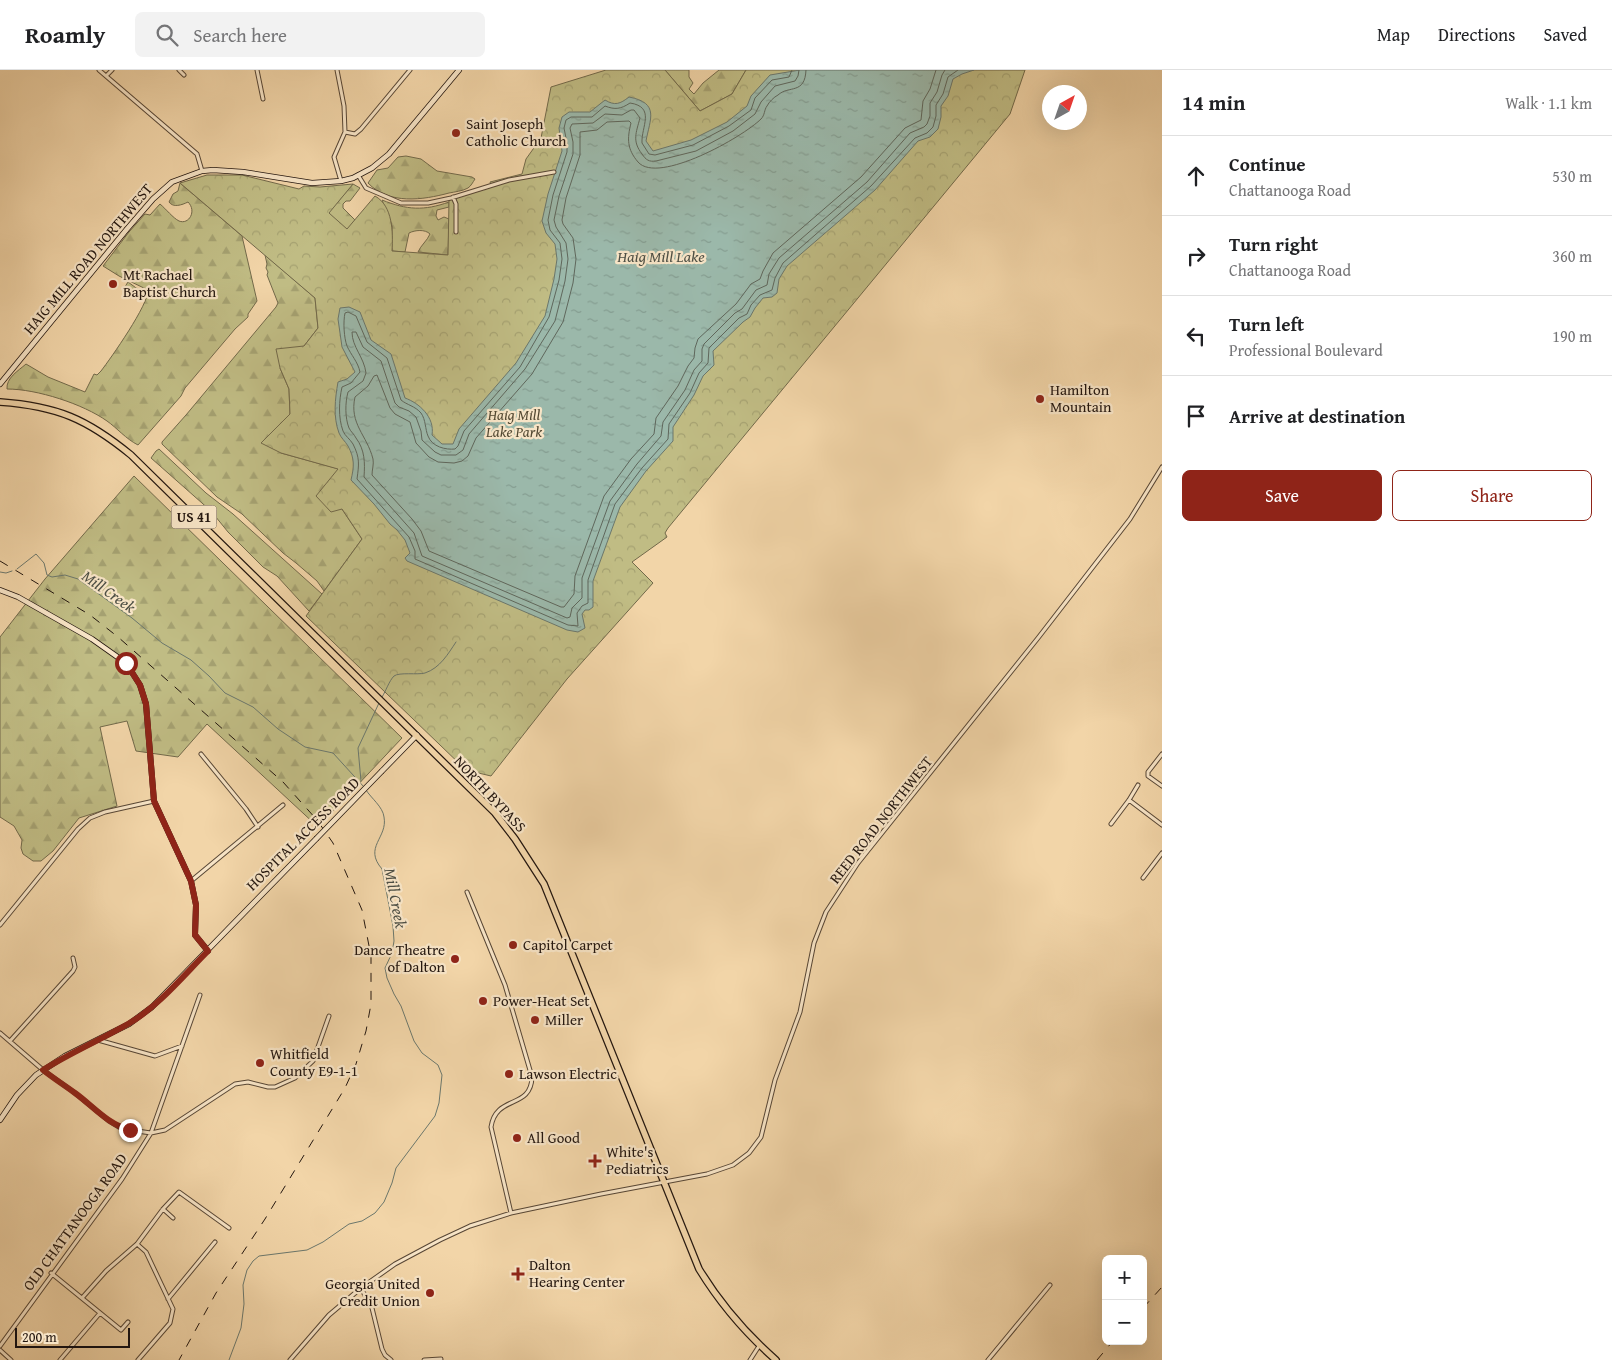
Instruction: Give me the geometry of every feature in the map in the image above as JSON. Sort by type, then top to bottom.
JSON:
[{"type":"highway","name":"NORTH BYPASS","points":[[0,402],[34,405],[62,413],[89,425],[132,455],[417,735],[494,813],[516,839],[544,884],[699,1269],[737,1323],[759,1346],[776,1360]]},
{"type":"street","points":[[99,70],[197,154],[202,171]]},
{"type":"street","points":[[106,76],[112,70]]},
{"type":"street","points":[[179,70],[184,75]]},
{"type":"street","points":[[257,70],[263,98]]},
{"type":"street","points":[[336,70],[344,106],[345,132],[334,157],[341,181]]},
{"type":"street","points":[[345,132],[355,134],[360,130],[410,70]]},
{"type":"street","name":"HAIG MILL ROAD NORTHWEST","points":[[0,384],[110,249],[153,199],[172,182],[202,171],[243,172],[312,183],[341,181],[358,176],[378,164],[389,154],[459,70]]},
{"type":"street","points":[[358,176],[366,188],[400,203],[428,203],[509,180],[554,172]]},
{"type":"street","points":[[453,197],[456,204],[456,232]]},
{"type":"street","name":"REED ROAD NORTHWEST","points":[[290,1360],[324,1320],[361,1288],[395,1264],[427,1246],[470,1226],[512,1213],[707,1174],[733,1165],[744,1158],[761,1137],[775,1080],[800,1012],[814,943],[826,912],[858,863],[1021,660],[1130,519],[1162,467]]},
{"type":"street","points":[[0,590],[18,597],[85,635],[126,663],[140,685],[146,704],[154,801],[191,881],[196,905],[195,935],[208,951]]},
{"type":"street","name":"HOSPITAL ACCESS ROAD","points":[[0,1120],[17,1095],[43,1070],[129,1024],[152,1007],[417,735]]},
{"type":"street","points":[[201,754],[246,809],[258,827]]},
{"type":"street","points":[[1162,754],[1148,772],[1148,776],[1162,786]]},
{"type":"street","points":[[1111,824],[1138,785]]},
{"type":"street","points":[[1129,800],[1162,825]]},
{"type":"street","points":[[0,925],[78,829],[90,818],[105,812],[154,801]]},
{"type":"street","points":[[191,881],[283,805]]},
{"type":"street","points":[[1143,878],[1162,853]]},
{"type":"street","points":[[467,892],[482,924],[505,985],[532,1076],[531,1087],[524,1097],[500,1108],[493,1117],[491,1127],[512,1213]]},
{"type":"street","points":[[10,1041],[73,971],[75,967],[73,958]]},
{"type":"street","name":"OLD CHATTANOOGA ROAD","points":[[0,1346],[122,1179],[151,1133],[200,995]]},
{"type":"street","points":[[0,1034],[43,1070],[119,1127],[151,1133],[164,1130],[235,1084],[248,1082],[276,1087],[295,1078],[313,1061],[329,1016]]},
{"type":"street","points":[[97,1040],[154,1056],[182,1046]]},
{"type":"street","points":[[82,1298],[106,1271],[137,1244],[178,1192],[229,1228]]},
{"type":"street","points":[[163,1209],[173,1218]]},
{"type":"street","points":[[168,1299],[215,1242]]},
{"type":"street","points":[[137,1244],[146,1252],[173,1309],[170,1322],[138,1360]]},
{"type":"street","points":[[52,1273],[121,1330],[128,1322]]},
{"type":"street","points":[[988,1360],[1050,1284]]},
{"type":"street","points":[[361,1288],[372,1308],[382,1349],[391,1360]]},
{"type":"street","points":[[60,1360],[100,1313]]},
{"type":"street","points":[[750,1360],[759,1346]]},
{"type":"street","points":[[0,1350],[11,1360]]},
{"type":"street","points":[[424,1360],[441,1359]]},
{"type":"green space","name":"Haig Mill Lake Park","points":[[606,70],[665,70],[700,111],[732,94],[746,70],[1025,70],[1010,114],[668,528],[665,533],[667,537],[632,562],[653,583],[567,679],[491,776],[466,770],[306,616],[362,539],[342,509],[331,512],[316,496],[338,469],[281,453],[261,443],[290,414],[289,389],[280,368],[276,349],[304,346],[318,328],[315,298],[180,183],[207,175],[242,175],[299,189],[304,186],[320,187],[353,184],[329,213],[347,229],[375,196],[381,200],[389,213],[392,228],[392,251],[448,255],[449,200],[491,185],[490,182],[522,174],[526,159],[541,138],[551,87]]},
{"type":"green space","points":[[665,70],[689,70],[689,77],[693,83],[689,89],[694,94],[703,83],[719,70],[746,70],[732,94],[700,111]]},
{"type":"green space","points":[[406,156],[421,159],[437,171],[475,179],[464,190],[417,199],[396,198],[386,195],[368,183],[377,170],[388,168],[398,157]]},
{"type":"green space","points":[[180,183],[242,236],[257,301],[248,317],[235,329],[185,388],[181,396],[138,445],[107,421],[73,403],[32,392],[7,389],[10,378],[26,364],[48,377],[85,392],[94,374],[97,375],[101,371],[129,331],[147,297],[148,290],[103,266],[145,214],[150,215],[160,204],[179,221],[183,222],[189,219],[192,209],[188,202],[175,205],[169,202],[173,194],[178,191]]},
{"type":"green space","points":[[353,184],[360,188],[350,201],[346,201],[343,204],[343,208],[355,220],[347,230],[328,213]]},
{"type":"green space","points":[[382,200],[400,206],[416,208],[432,207],[449,202],[449,207],[437,210],[436,216],[438,220],[444,217],[449,219],[448,255],[418,252],[430,234],[423,231],[409,233],[405,252],[392,251],[392,226]]},
{"type":"green space","points":[[265,255],[315,298],[318,328],[304,346],[280,368],[289,389],[290,414],[281,453],[339,469],[342,509],[362,539],[324,591],[317,581],[283,553],[242,514],[217,497],[162,444],[276,307],[278,303],[267,275]]},
{"type":"green space","points":[[128,282],[143,293],[140,301],[123,290]]},
{"type":"green space","points":[[159,449],[206,493],[233,514],[322,594],[309,611],[277,576],[263,567],[228,532],[211,511],[151,458]]},
{"type":"green space","points":[[134,476],[402,738],[318,827],[207,724],[178,757],[136,751],[127,721],[100,727],[117,806],[79,818],[53,851],[41,861],[33,861],[23,854],[21,848],[22,840],[14,826],[0,817],[0,637],[45,579]]},
{"type":"water","name":"Haig Mill Lake","points":[[800,70],[974,70],[953,79],[948,96],[941,106],[938,129],[930,137],[918,141],[875,190],[787,266],[779,279],[777,293],[772,297],[763,298],[750,317],[713,351],[714,365],[703,376],[694,395],[673,427],[673,441],[646,471],[620,507],[593,581],[593,607],[585,610],[582,614],[585,628],[578,632],[567,630],[407,561],[405,558],[410,553],[405,540],[351,480],[353,459],[348,446],[339,433],[335,414],[338,382],[347,379],[355,372],[342,347],[338,319],[340,308],[349,307],[360,312],[371,340],[391,354],[405,398],[416,403],[425,412],[431,422],[432,435],[442,444],[453,444],[459,429],[516,363],[545,316],[557,259],[555,244],[546,233],[542,221],[548,194],[562,151],[559,128],[562,117],[569,112],[590,112],[605,100],[615,104],[629,97],[639,100],[645,103],[651,113],[646,141],[653,151],[691,140],[727,122],[747,106],[751,96],[770,75]]},
{"type":"waterway","name":"Mill Creek","points":[[17,569],[36,554],[44,563],[47,575],[52,577],[65,575],[78,579],[132,618],[162,643],[191,660],[225,693],[253,707],[278,729],[305,747],[333,753],[364,787]]},
{"type":"waterway","name":"Mill Creek","points":[[0,572],[12,571]]},
{"type":"waterway","points":[[382,697],[394,676],[400,674],[422,674],[430,671],[443,660],[456,642]]},
{"type":"waterway","points":[[361,781],[358,748],[379,703]]},
{"type":"waterway","name":"Mill Creek","points":[[229,1360],[241,1328],[244,1304],[243,1285],[247,1270],[253,1261],[259,1256],[307,1250],[323,1242],[349,1224],[362,1221],[375,1213],[384,1202],[396,1168],[435,1116],[439,1103],[442,1075],[438,1065],[422,1053],[414,1041],[401,1006],[387,978],[385,968],[392,953],[394,941],[393,926],[382,869],[375,855],[375,848],[383,831],[384,817],[379,806],[366,790]]},
{"type":"railway","points":[[0,561],[90,615],[118,637],[283,782],[317,820],[333,843],[362,910],[371,956],[371,1004],[366,1031],[356,1064],[345,1088],[265,1219],[216,1293],[179,1360]]},
{"type":"railway","points":[[1147,1304],[1162,1287]]},
{"type":"railway","points":[[1097,1360],[1110,1345]]},
{"type":"place","name":"Saint Joseph Catholic Church","points":[[456,133]]},
{"type":"place","name":"Mt Rachael Baptist Church","points":[[113,284]]},
{"type":"place","name":"Hamilton Mountain","points":[[1040,399]]},
{"type":"place","name":"Capitol Carpet","points":[[513,945]]},
{"type":"place","name":"Dance Theatre of Dalton","points":[[455,959]]},
{"type":"place","name":"Power-Heat Set","points":[[483,1001]]},
{"type":"place","name":"Miller","points":[[535,1020]]},
{"type":"place","name":"Whitfield County E9-1-1","points":[[260,1063]]},
{"type":"place","name":"Lawson Electric","points":[[509,1074]]},
{"type":"place","name":"All Good","points":[[517,1138]]},
{"type":"place","name":"White's Pediatrics","points":[[595,1161]]},
{"type":"place","name":"Dalton Hearing Center","points":[[518,1274]]},
{"type":"place","name":"Georgia United Credit Union","points":[[430,1293]]},
{"type":"route","points":[[126,663],[140,685],[146,704],[154,801],[183,860],[191,881],[196,905],[194,918],[195,935],[208,951],[152,1007],[129,1024],[43,1070],[109,1121],[119,1127],[130,1130]]}]
